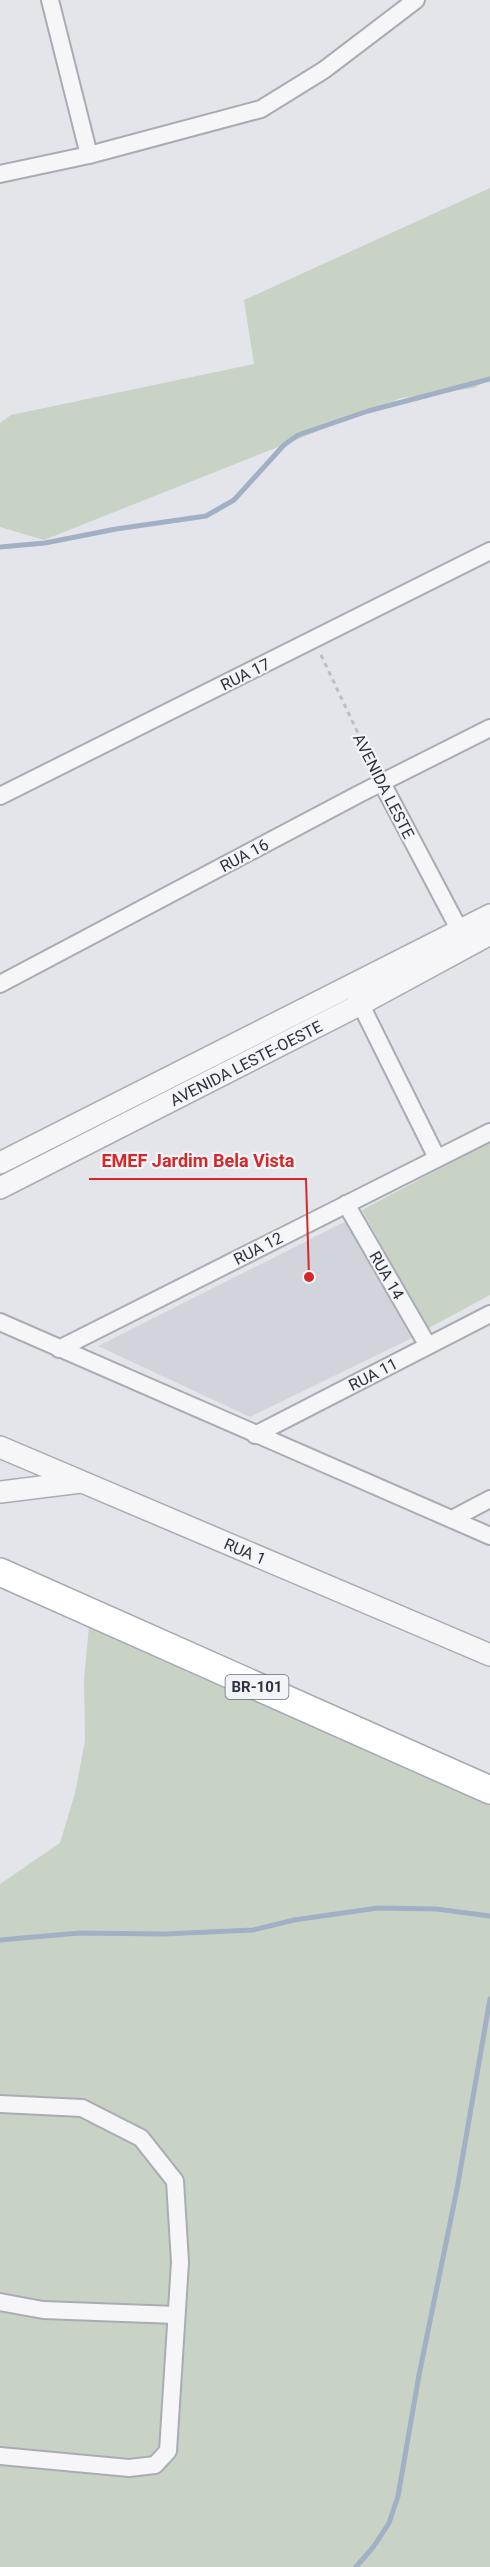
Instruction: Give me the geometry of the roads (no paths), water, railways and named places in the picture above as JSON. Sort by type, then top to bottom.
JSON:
[{"type":"main road","name":"BR-101","points":[[8,1575],[490,1790]]},
{"type":"street","points":[[50,0],[89,155]]},
{"type":"street","points":[[0,174],[89,155],[261,109],[324,70],[416,0]]},
{"type":"street","name":"RUA 17","points":[[0,796],[490,551]]},
{"type":"street","name":"RUA 16","points":[[0,984],[490,728]]},
{"type":"street","name":"AVENIDA LESTE","points":[[382,783],[459,930]]},
{"type":"street","name":"AVENIDA LESTE-OESTE","points":[[0,1188],[356,995],[459,930],[490,915]]},
{"type":"street","name":"AVENIDA LESTE-OESTE","points":[[0,1162],[490,934]]},
{"type":"street","points":[[356,995],[437,1158]]},
{"type":"street","name":"RUA 12","points":[[58,1349],[490,1132]]},
{"type":"street","name":"RUA 14","points":[[346,1204],[428,1346]]},
{"type":"street","name":"RUA 11","points":[[255,1435],[490,1314]]},
{"type":"street","points":[[0,1322],[490,1536]]},
{"type":"street","name":"RUA 1","points":[[0,1447],[490,1655]]},
{"type":"street","points":[[0,1492],[82,1482]]},
{"type":"street","points":[[452,1519],[490,1499]]},
{"type":"street","points":[[0,2104],[82,2108],[141,2138],[175,2181],[180,2262],[168,2451],[155,2465],[129,2468],[0,2456]]},
{"type":"street","points":[[0,2302],[43,2310],[176,2315]]},
{"type":"waterway","points":[[0,547],[45,543],[116,529],[206,516],[234,500],[284,445],[298,435],[368,411],[490,379]]},
{"type":"waterway","points":[[0,1940],[79,1933],[164,1934],[253,1930],[294,1920],[378,1908],[436,1909],[490,1916]]},
{"type":"waterway","points":[[356,2567],[374,2546],[389,2523],[398,2496],[419,2375],[457,2189],[490,1999]]},
{"type":"place","name":"EMEF Jardim Bela Vista","points":[[309,1277]]}]
